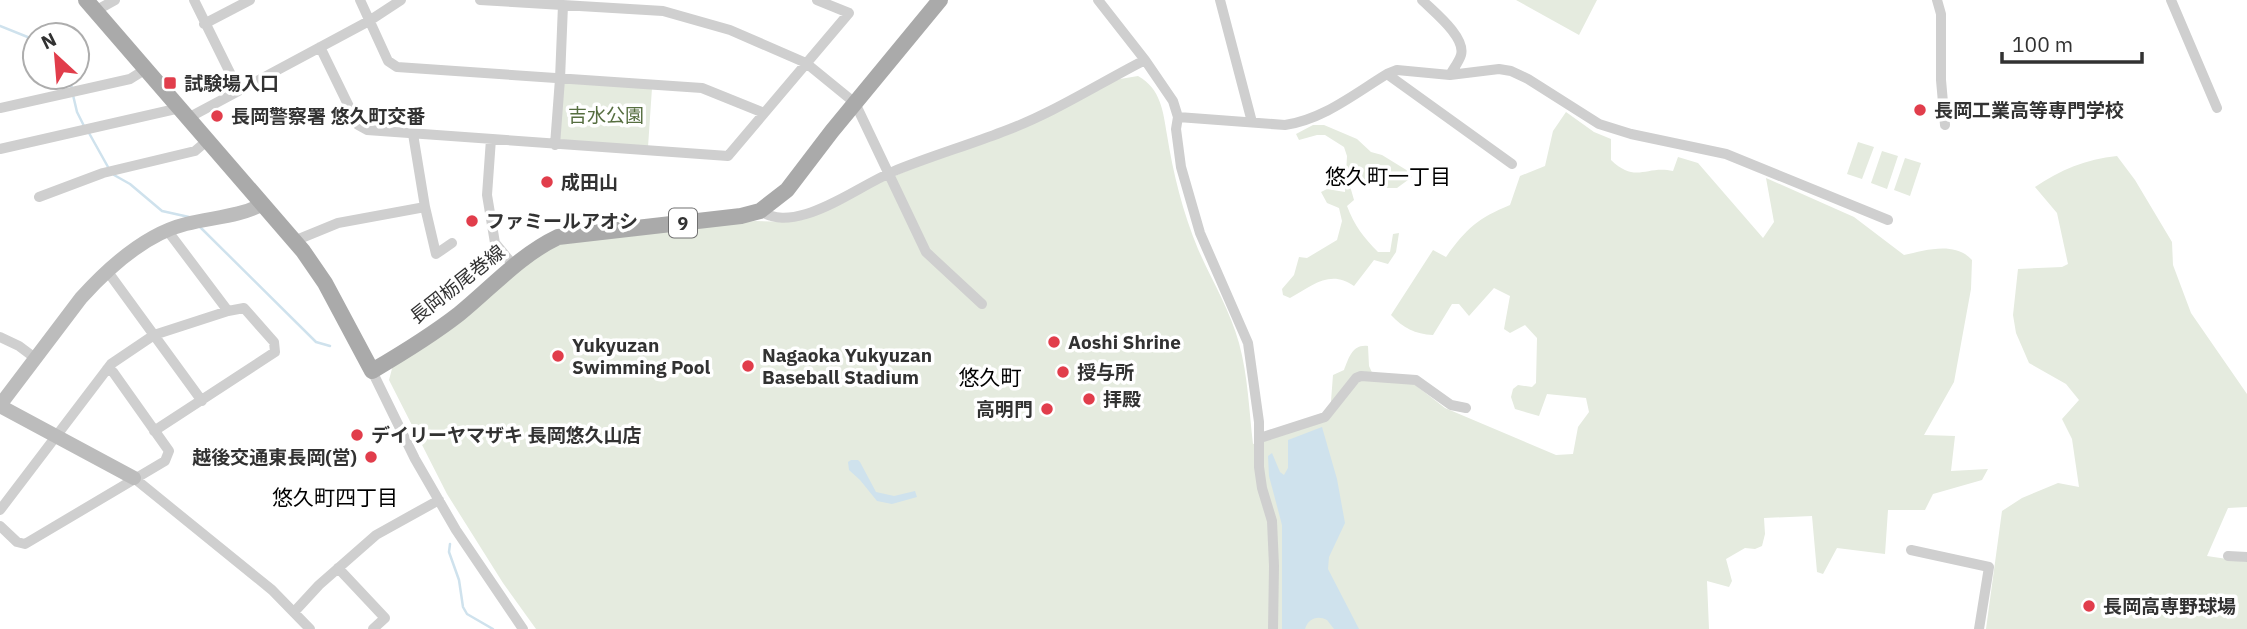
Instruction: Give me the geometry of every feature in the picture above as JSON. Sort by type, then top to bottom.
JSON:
[{"type":"main road","name":"長岡栃尾巻線","points":[[372,371],[458,314],[514,266],[545,243],[558,237],[741,216],[760,211],[787,190],[940,0]]},
{"type":"main road","points":[[90,6],[294,240],[325,283],[372,371]]},
{"type":"street","points":[[90,6],[115,0]]},
{"type":"street","points":[[194,0],[238,89]]},
{"type":"street","points":[[204,24],[250,0]]},
{"type":"street","points":[[360,0],[388,61],[397,67],[702,88],[764,113]]},
{"type":"street","points":[[0,149],[184,113],[320,47],[369,21],[401,0]]},
{"type":"street","points":[[480,0],[663,12],[730,30],[806,63],[855,103],[926,252],[982,304]]},
{"type":"street","points":[[663,12],[667,0]]},
{"type":"street","points":[[320,47],[358,125],[367,130],[728,156],[849,13],[817,0]]},
{"type":"street","points":[[1098,0],[1145,60],[1173,102],[1178,117],[1175,129],[1186,187],[1200,233],[1248,343],[1260,438],[1259,467],[1272,521],[1273,629]]},
{"type":"street","points":[[1220,0],[1252,122]]},
{"type":"street","points":[[1422,0],[1456,35],[1462,46],[1461,54],[1450,75]]},
{"type":"street","points":[[1937,0],[1941,14],[1941,80],[1945,125]]},
{"type":"street","points":[[2171,0],[2217,108]]},
{"type":"street","points":[[555,145],[563,5]]},
{"type":"street","points":[[760,211],[772,218],[805,214],[888,174],[1003,132],[1145,60]]},
{"type":"street","points":[[0,108],[130,79],[146,69]]},
{"type":"street","points":[[1178,117],[1285,125],[1300,123],[1330,110],[1397,70],[1450,75],[1499,69],[1528,79],[1599,124],[1631,134],[1726,154],[1888,220]]},
{"type":"street","points":[[1387,74],[1512,164]]},
{"type":"street","points":[[413,134],[436,254],[452,243]]},
{"type":"street","points":[[491,139],[487,195],[495,243],[514,266]]},
{"type":"street","points":[[39,197],[103,173],[195,151],[208,140]]},
{"type":"street","points":[[263,204],[242,215],[203,220],[167,230],[132,252],[81,298],[0,405],[134,478],[272,590],[310,629]]},
{"type":"street","points":[[294,240],[338,223],[425,207]]},
{"type":"street","points":[[167,230],[228,311]]},
{"type":"street","points":[[107,272],[202,401]]},
{"type":"street","points":[[0,510],[115,359],[154,335],[228,311],[241,308],[248,312],[274,341],[275,352],[154,431]]},
{"type":"street","points":[[0,337],[35,358]]},
{"type":"street","points":[[0,526],[17,542],[24,544],[134,478],[161,465],[168,457],[169,451],[113,372],[107,369]]},
{"type":"street","points":[[372,371],[415,459],[472,555],[523,629]]},
{"type":"street","points":[[1260,438],[1325,417],[1356,378],[1361,376],[1416,380],[1451,405],[1466,408]]},
{"type":"street","points":[[295,611],[376,535],[439,499]]},
{"type":"street","points":[[1911,551],[1989,567],[1979,629]]},
{"type":"street","points":[[2228,556],[2247,556]]},
{"type":"street","points":[[338,568],[385,618],[373,629]]},
{"type":"green space","points":[[1516,0],[1597,0],[1579,35]]},
{"type":"green space","points":[[1138,76],[1152,87],[1160,101],[1175,178],[1188,221],[1239,343],[1253,444],[1316,424],[1330,414],[1333,375],[1344,370],[1358,347],[1368,346],[1369,366],[1375,379],[1414,384],[1445,408],[1556,455],[1573,454],[1578,427],[1589,412],[1586,398],[1547,394],[1539,416],[1515,409],[1511,397],[1513,389],[1518,385],[1532,387],[1536,383],[1537,338],[1525,325],[1510,333],[1504,329],[1510,296],[1494,288],[1469,316],[1459,304],[1452,304],[1433,335],[1410,330],[1391,315],[1433,250],[1446,257],[1474,225],[1510,205],[1520,176],[1545,166],[1553,131],[1566,112],[1594,132],[1611,139],[1611,160],[1627,171],[1673,171],[1678,157],[1698,163],[1763,238],[1774,222],[1766,178],[1854,217],[1904,255],[1940,248],[1965,254],[1972,260],[1971,289],[1954,382],[1924,435],[1955,436],[1951,471],[1988,469],[1982,480],[1933,494],[1925,510],[1888,510],[1885,554],[1837,548],[1823,574],[1817,572],[1812,516],[1764,518],[1765,534],[1762,546],[1755,549],[1745,548],[1726,559],[1732,581],[1729,587],[1707,581],[1709,629],[536,629],[503,583],[447,494],[389,380],[394,361],[531,258],[564,242],[755,221],[790,222],[1114,80]]},
{"type":"green space","name":"吉水公園","points":[[563,83],[652,88],[648,147],[559,141]]},
{"type":"green space","points":[[1313,125],[1324,125],[1357,139],[1371,152],[1382,155],[1408,171],[1412,177],[1397,188],[1387,188],[1380,182],[1372,181],[1354,181],[1350,186],[1354,200],[1347,206],[1360,231],[1378,252],[1390,252],[1393,234],[1399,233],[1396,252],[1388,264],[1374,260],[1354,286],[1345,281],[1329,279],[1290,298],[1283,295],[1282,289],[1294,275],[1299,257],[1307,258],[1337,240],[1342,221],[1339,208],[1327,203],[1321,192],[1327,189],[1345,192],[1347,156],[1344,147],[1325,135],[1299,140],[1296,134]]},
{"type":"green space","points":[[1858,142],[1874,147],[1862,179],[1847,174]]},
{"type":"green space","points":[[1882,151],[1898,156],[1887,189],[1871,183]]},
{"type":"green space","points":[[2117,156],[2135,180],[2172,242],[2173,265],[2191,313],[2247,394],[2247,507],[2228,508],[2207,556],[2247,562],[2247,629],[1986,629],[2002,511],[2022,498],[2058,483],[2079,487],[2072,439],[2062,419],[2079,400],[2066,384],[2029,363],[2016,333],[2013,315],[2018,269],[2062,267],[2068,264],[2057,213],[2035,187],[2074,166]]},
{"type":"green space","points":[[1905,158],[1921,163],[1910,196],[1894,190]]},
{"type":"water","points":[[1322,427],[1337,479],[1345,523],[1329,557],[1328,569],[1359,629],[1334,629],[1327,620],[1316,618],[1311,620],[1305,629],[1282,629],[1282,525],[1269,476],[1268,456],[1272,453],[1284,475],[1288,468],[1288,440]]},
{"type":"water","points":[[848,462],[860,462],[876,492],[894,496],[915,491],[917,497],[892,504],[877,501],[849,470]]},
{"type":"waterway","points":[[0,26],[21,34]]},
{"type":"waterway","points":[[73,95],[85,128]]},
{"type":"waterway","points":[[89,133],[108,167]]},
{"type":"waterway","points":[[114,175],[130,184],[162,211],[189,217]]},
{"type":"waterway","points":[[199,226],[316,342],[330,346]]},
{"type":"waterway","points":[[450,544],[449,552],[459,580],[463,607],[467,614],[493,629]]},
{"type":"place","name":"試験場入口","points":[[170,83]]},
{"type":"place","name":"長岡工業高等専門学校","points":[[1920,110]]},
{"type":"place","name":"長岡警察署 悠久町交番","points":[[217,116]]},
{"type":"place","name":"成田山","points":[[547,182]]},
{"type":"place","name":"ファミールアオシ","points":[[472,221]]},
{"type":"place","name":"Aoshi Shrine","points":[[1054,342]]},
{"type":"place","name":"Yukyuzan Swimming Pool","points":[[558,356]]},
{"type":"place","name":"Nagaoka Yukyuzan Baseball Stadium","points":[[748,366]]},
{"type":"place","name":"授与所","points":[[1063,372]]},
{"type":"place","name":"拝殿","points":[[1089,399]]},
{"type":"place","name":"高明門","points":[[1047,409]]},
{"type":"place","name":"デイリーヤマザキ 長岡悠久山店","points":[[357,435]]},
{"type":"place","name":"越後交通東長岡(営)","points":[[371,457]]},
{"type":"place","name":"長岡高専野球場","points":[[2089,606]]},
{"type":"district","name":"悠久町一丁目","points":[[1388,176]]},
{"type":"district","name":"悠久町","points":[[990,377]]},
{"type":"district","name":"悠久町四丁目","points":[[335,497]]}]
